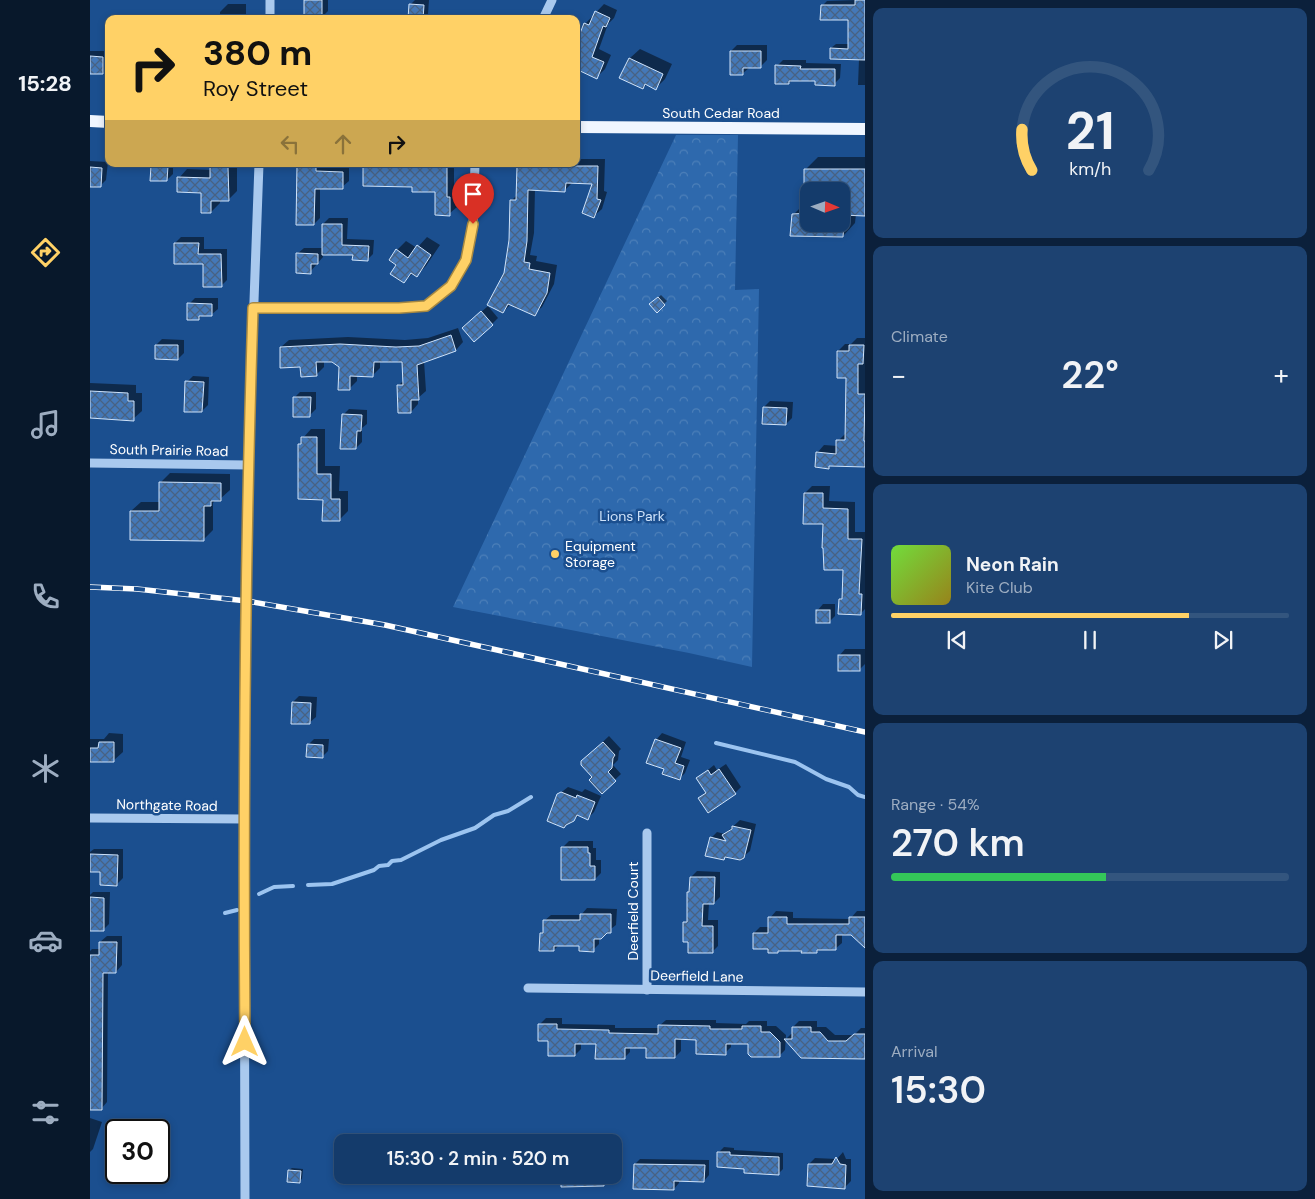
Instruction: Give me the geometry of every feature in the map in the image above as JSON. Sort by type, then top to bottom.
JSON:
[{"type":"main road","points":[[90,122],[105,122]]},
{"type":"main road","name":"South Cedar Road","points":[[580,127],[865,129]]},
{"type":"street","points":[[270,0],[270,15]]},
{"type":"street","points":[[545,15],[552,0]]},
{"type":"street","points":[[245,1199],[244,819],[248,465],[259,167]]},
{"type":"street","points":[[253,308],[399,308],[426,306],[451,286],[466,260],[473,224],[475,167]]},
{"type":"street","name":"South Prairie Road","points":[[90,463],[248,465]]},
{"type":"street","name":"Northgate Road","points":[[90,818],[244,819]]},
{"type":"street","name":"Deerfield Court","points":[[647,833],[647,990]]},
{"type":"street","name":"Deerfield Lane","points":[[528,988],[865,992]]},
{"type":"green space","name":"Lions Park","points":[[676,135],[738,135],[735,290],[759,289],[752,667],[453,607]]},
{"type":"building","points":[[304,0],[322,0],[322,15],[304,15]]},
{"type":"building","points":[[855,0],[865,0],[865,60],[830,59],[830,48],[848,49],[848,20],[820,20],[821,5],[855,5]]},
{"type":"building","points":[[409,4],[424,5],[423,15],[408,15]]},
{"type":"building","points":[[595,11],[610,18],[606,27],[603,26],[592,57],[604,62],[597,79],[580,71],[580,34],[584,23],[589,25]]},
{"type":"building","points":[[730,51],[761,51],[761,68],[743,68],[743,75],[730,75]]},
{"type":"building","points":[[90,56],[103,57],[103,74],[90,74]]},
{"type":"building","points":[[629,58],[663,74],[656,90],[645,84],[643,89],[619,78]]},
{"type":"building","points":[[775,65],[801,66],[800,69],[835,69],[835,86],[815,85],[815,81],[789,81],[789,84],[775,84]]},
{"type":"building","points":[[598,166],[597,199],[601,200],[594,218],[582,213],[592,184],[566,183],[565,192],[528,190],[527,241],[524,262],[530,263],[529,269],[550,273],[547,293],[535,316],[508,304],[503,313],[487,305],[504,273],[509,240],[510,200],[516,200],[517,167]]},
{"type":"building","points":[[90,167],[102,168],[101,187],[90,187]]},
{"type":"building","points":[[151,167],[168,167],[167,181],[150,181]]},
{"type":"building","points":[[210,167],[228,167],[229,201],[211,201],[211,213],[201,213],[201,193],[177,192],[177,177],[210,178]]},
{"type":"building","points":[[297,167],[316,167],[316,171],[343,172],[343,189],[315,189],[314,225],[296,225]]},
{"type":"building","points":[[363,167],[447,167],[447,197],[450,197],[450,216],[435,215],[435,192],[412,192],[412,187],[363,186]]},
{"type":"building","points":[[804,169],[865,169],[865,216],[850,215],[850,182],[804,182]]},
{"type":"building","points":[[792,214],[800,214],[800,232],[843,232],[843,237],[790,236]]},
{"type":"building","points":[[322,224],[342,224],[342,245],[369,246],[368,261],[352,260],[353,255],[322,255]]},
{"type":"building","points":[[174,243],[199,243],[198,254],[221,254],[222,287],[203,287],[203,264],[174,264]]},
{"type":"building","points":[[417,245],[431,255],[417,277],[411,273],[404,283],[390,274],[396,265],[389,260],[396,249],[408,258]]},
{"type":"building","points":[[296,253],[318,254],[318,264],[311,264],[311,274],[296,273]]},
{"type":"building","points":[[658,297],[665,305],[657,313],[649,304]]},
{"type":"building","points":[[187,303],[212,304],[212,316],[199,316],[199,320],[187,320]]},
{"type":"building","points":[[481,311],[493,325],[474,342],[462,328]]},
{"type":"building","points":[[451,335],[456,351],[417,365],[419,400],[411,400],[411,413],[398,413],[397,385],[403,385],[402,362],[374,362],[373,377],[350,376],[350,390],[338,390],[339,367],[332,362],[316,362],[317,376],[301,377],[300,367],[280,368],[280,347],[340,344],[396,347],[419,346]]},
{"type":"building","points":[[155,345],[178,345],[178,360],[155,359]]},
{"type":"building","points":[[849,345],[864,345],[863,364],[858,364],[858,394],[865,394],[865,467],[829,466],[829,469],[815,467],[816,452],[836,454],[836,440],[845,440],[846,378],[837,378],[837,351],[849,351]]},
{"type":"building","points":[[185,381],[204,382],[202,412],[184,412]]},
{"type":"building","points":[[90,391],[128,393],[128,401],[134,401],[134,421],[90,418]]},
{"type":"building","points":[[293,397],[311,397],[310,417],[293,417]]},
{"type":"building","points":[[763,407],[787,408],[786,425],[762,424]]},
{"type":"building","points":[[342,414],[362,415],[361,431],[357,431],[356,449],[340,449]]},
{"type":"building","points":[[301,437],[317,437],[317,474],[331,474],[331,499],[340,499],[340,521],[322,521],[323,500],[298,499],[298,444],[301,444]]},
{"type":"building","points":[[159,482],[221,483],[221,501],[211,501],[211,506],[204,506],[204,541],[130,540],[130,511],[159,511]]},
{"type":"building","points":[[804,493],[823,493],[823,508],[848,509],[848,539],[862,539],[859,594],[862,594],[861,615],[838,614],[839,599],[842,599],[843,570],[824,570],[822,548],[823,524],[803,524]]},
{"type":"building","points":[[816,610],[830,610],[830,623],[816,623]]},
{"type":"building","points":[[838,655],[860,655],[860,671],[838,671]]},
{"type":"building","points":[[292,702],[311,703],[310,724],[291,724]]},
{"type":"building","points":[[655,739],[681,748],[675,763],[684,766],[680,780],[662,774],[664,769],[646,763]]},
{"type":"building","points":[[99,742],[114,742],[114,762],[90,762],[90,748],[98,748]]},
{"type":"building","points":[[603,742],[615,755],[612,768],[608,772],[616,781],[602,794],[589,780],[592,777],[581,765],[581,761]]},
{"type":"building","points":[[307,744],[323,745],[323,758],[306,757]]},
{"type":"building","points":[[719,769],[736,794],[708,813],[698,798],[706,793],[696,778],[708,770],[711,775]]},
{"type":"building","points":[[561,792],[576,798],[577,795],[595,802],[588,820],[577,815],[574,821],[564,828],[547,821],[557,794]]},
{"type":"building","points":[[732,826],[751,830],[744,858],[740,860],[725,857],[724,860],[705,856],[710,837],[726,841],[722,835],[732,829]]},
{"type":"building","points":[[561,847],[588,847],[590,866],[595,866],[595,880],[561,880]]},
{"type":"building","points":[[90,854],[118,855],[117,886],[100,885],[100,872],[90,872]]},
{"type":"building","points":[[690,877],[715,877],[714,904],[703,904],[702,926],[713,926],[713,953],[688,953],[688,942],[683,942],[683,922],[687,922],[687,892],[689,892]]},
{"type":"building","points":[[90,897],[104,898],[104,931],[90,931]]},
{"type":"building","points":[[580,914],[611,914],[611,933],[607,933],[601,939],[594,939],[594,952],[579,951],[579,946],[554,946],[554,951],[539,951],[540,933],[543,933],[543,920],[580,920]]},
{"type":"building","points":[[768,917],[787,917],[787,924],[849,924],[849,917],[865,917],[865,948],[851,935],[836,935],[836,950],[817,950],[817,953],[778,951],[778,953],[768,953],[768,949],[753,949],[753,933],[768,933]]},
{"type":"building","points":[[99,942],[117,942],[116,973],[103,973],[102,1110],[90,1110],[90,955],[99,955]]},
{"type":"building","points":[[538,1024],[557,1024],[557,1029],[609,1030],[609,1033],[658,1034],[658,1025],[710,1026],[710,1029],[742,1029],[742,1026],[761,1026],[761,1032],[770,1032],[780,1042],[780,1057],[751,1057],[748,1054],[748,1044],[726,1044],[726,1055],[696,1054],[696,1040],[675,1039],[675,1058],[646,1058],[646,1048],[625,1048],[625,1059],[595,1059],[596,1044],[575,1044],[575,1056],[548,1056],[548,1041],[538,1041]]},
{"type":"building","points":[[792,1027],[811,1027],[811,1032],[820,1032],[828,1041],[846,1041],[854,1034],[865,1034],[865,1059],[801,1058],[784,1039],[792,1039]]},
{"type":"building","points":[[717,1152],[730,1152],[730,1155],[779,1157],[779,1175],[744,1173],[744,1169],[717,1167]]},
{"type":"building","points":[[836,1157],[840,1164],[846,1165],[845,1189],[807,1186],[808,1164],[832,1164]]},
{"type":"building","points":[[634,1164],[705,1165],[704,1182],[674,1181],[674,1190],[633,1189]]},
{"type":"building","points":[[288,1170],[301,1171],[300,1183],[287,1182]]},
{"type":"building","points":[[561,1184],[604,1184],[604,1186],[561,1187]]},
{"type":"waterway","points":[[716,743],[795,762],[826,779],[849,787],[858,795],[865,797]]},
{"type":"waterway","points":[[308,885],[332,884],[374,870],[379,866],[388,865],[392,861],[401,860],[441,840],[475,828],[494,815],[508,811],[531,797]]},
{"type":"waterway","points":[[259,894],[274,887],[293,886]]},
{"type":"waterway","points":[[225,913],[237,910]]},
{"type":"railway","points":[[90,587],[137,589],[247,601],[385,625],[865,732]]},
{"type":"place","name":"Equipment Storage","points":[[555,554]]},
{"type":"route","points":[[245,1042],[244,819],[248,484],[253,308],[399,308],[426,306],[451,286],[466,260],[473,224]]}]
